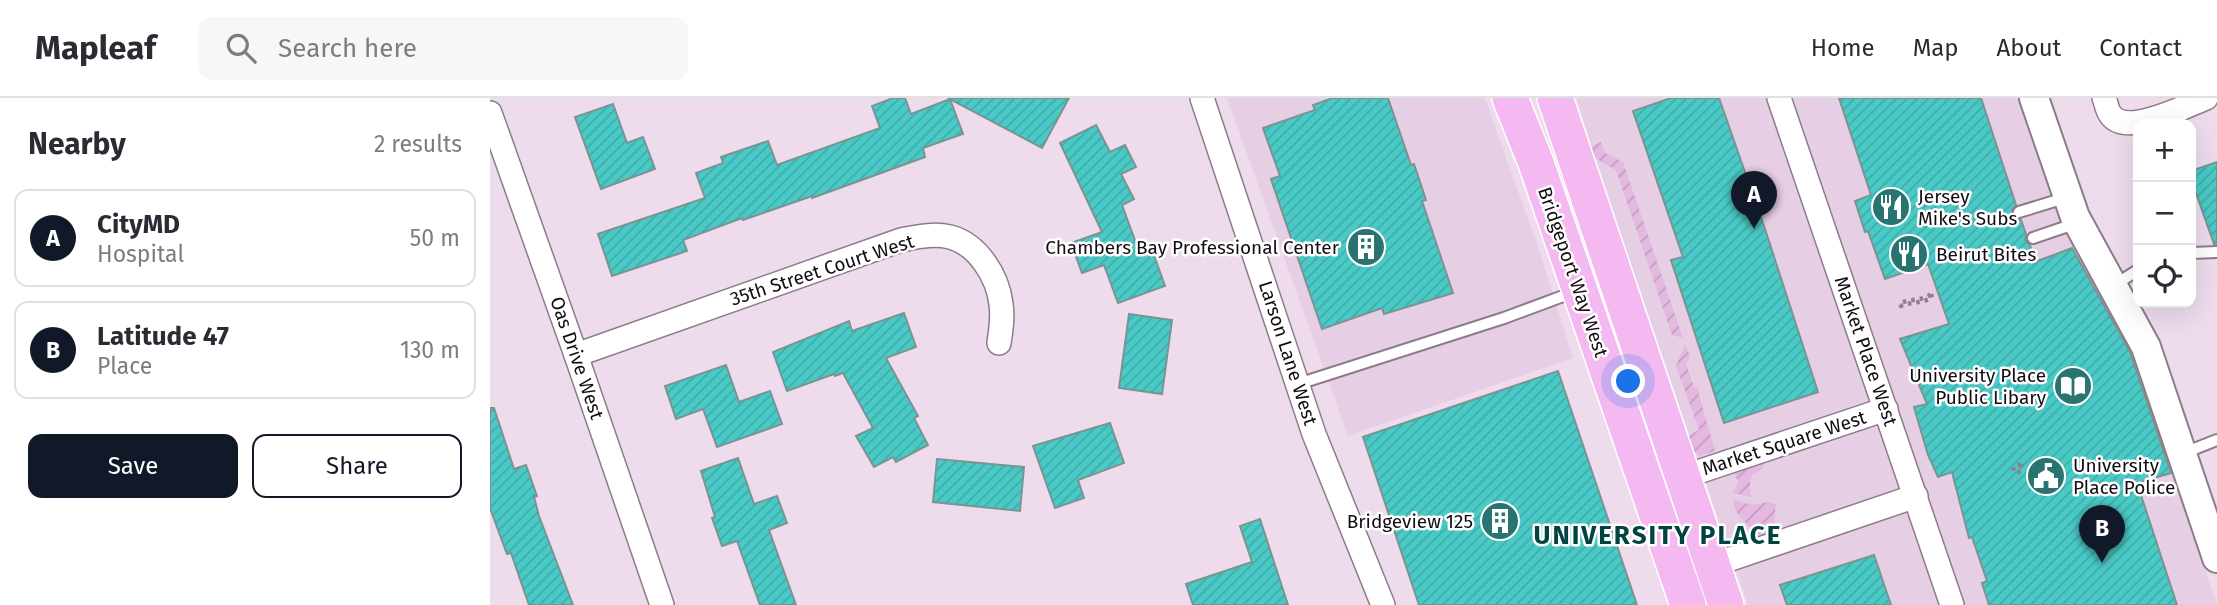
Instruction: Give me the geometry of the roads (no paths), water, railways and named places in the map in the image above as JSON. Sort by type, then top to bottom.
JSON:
[{"type":"main road","name":"Bridgeport Way West","points":[[1555,98],[1726,605]]},
{"type":"main road","name":"Bridgeport Way West","points":[[1512,104],[1536,163],[1688,605]]},
{"type":"street","name":"Larson Lane West","points":[[1202,98],[1314,434],[1383,605]]},
{"type":"street","points":[[1512,104],[1550,98]]},
{"type":"street","name":"Market Place West","points":[[1779,98],[1952,605]]},
{"type":"street","points":[[2034,98],[2078,223],[2146,346],[2217,558]]},
{"type":"street","points":[[2104,98],[2109,114],[2117,121],[2130,124],[2144,122],[2206,98]]},
{"type":"street","name":"Oas Drive West","points":[[490,113],[662,605]]},
{"type":"street","name":"35th Street Court West","points":[[576,355],[901,240],[931,236],[951,237],[967,245],[987,267],[996,284],[1001,304],[999,343]]},
{"type":"street","name":"Market Square West","points":[[1683,477],[1886,409]]},
{"type":"street","points":[[1713,565],[1916,496]]},
{"type":"lane","points":[[2019,212],[2068,197]]},
{"type":"lane","points":[[2033,237],[2078,223]]},
{"type":"lane","points":[[2196,253],[2217,253]]},
{"type":"lane","points":[[2113,286],[2133,273]]},
{"type":"lane","points":[[1298,384],[1504,318],[1579,290]]},
{"type":"lane","points":[[2182,453],[2217,440]]},
{"type":"place","name":"Jersey Mike's Subs","points":[[1891,207]]},
{"type":"place","name":"CityMD","points":[[1754,229]]},
{"type":"place","name":"Chambers Bay Professional Center","points":[[1366,247]]},
{"type":"place","name":"Beirut Bites","points":[[1909,254]]},
{"type":"place","name":"University Place Public Libary","points":[[2073,386]]},
{"type":"place","name":"University Place Police","points":[[2046,476]]},
{"type":"place","name":"Bridgeview 125","points":[[1500,521]]},
{"type":"place","name":"Latitude 47","points":[[2102,563]]},
{"type":"district","name":"UNIVERSITY PLACE","points":[[1658,535]]}]
